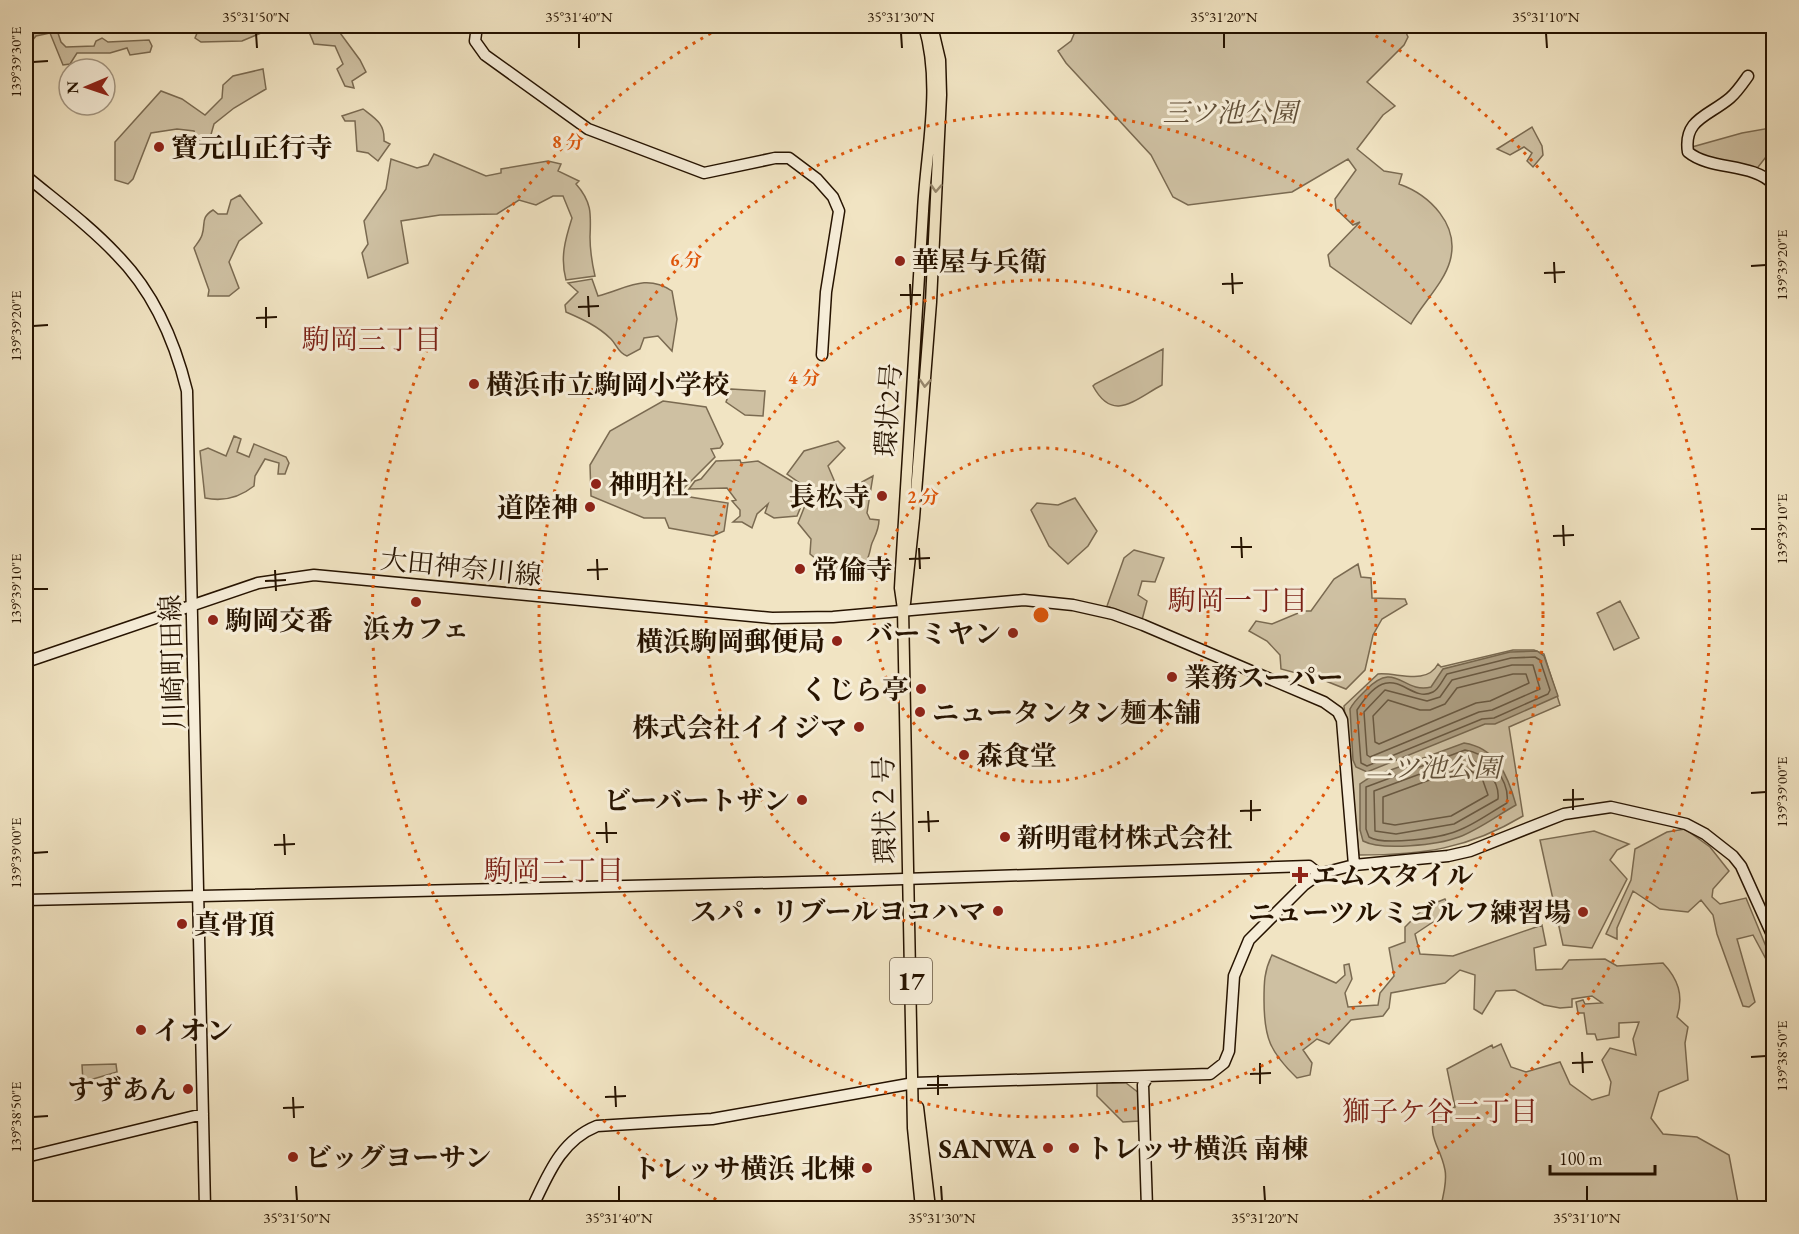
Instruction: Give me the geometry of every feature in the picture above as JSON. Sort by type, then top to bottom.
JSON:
[{"type":"main road","name":"環状2号","points":[[903,609],[900,588],[904,511],[932,95],[931,62],[924,26]]},
{"type":"main road","name":"環状2号","points":[[903,609],[914,518],[931,290],[940,95],[940,60],[933,26]]},
{"type":"main road","name":"環状２号","points":[[903,609],[914,1083]]},
{"type":"main road","name":"17","points":[[914,1083],[913,1128],[921,1209]]},
{"type":"main road","name":"17","points":[[914,1083],[922,1127],[930,1209]]},
{"type":"street","points":[[477,26],[475,40],[485,55],[588,129],[704,173],[775,158],[789,158],[821,183],[833,197],[839,211],[826,292],[822,355]]},
{"type":"street","points":[[1749,76],[1731,98],[1690,126],[1686,140],[1688,152],[1701,161],[1754,174],[1773,185]]},
{"type":"street","name":"川崎町田線","points":[[26,176],[117,255],[140,284],[156,309],[178,356],[187,391],[190,415],[205,1209]]},
{"type":"street","name":"大田神奈川線","points":[[26,662],[258,583],[314,575],[772,618],[833,617],[1024,600],[1073,605],[1113,614],[1324,702],[1338,712],[1342,720],[1354,865]]},
{"type":"street","points":[[532,1209],[555,1159],[569,1143],[585,1131],[597,1126],[712,1119],[914,1083],[1199,1076],[1217,1071],[1224,1064],[1230,1044],[1234,976],[1249,940],[1304,885],[1319,874],[1354,865],[1448,856],[1470,851],[1568,813],[1611,807],[1686,824],[1705,834],[1742,866],[1773,939]]},
{"type":"street","points":[[26,900],[1309,866],[1319,874]]},
{"type":"street","points":[[1147,1209],[1143,1084],[1148,1076]]},
{"type":"street","points":[[26,1157],[203,1114]]},
{"type":"green space","points":[[26,26],[49,26],[52,30],[57,30],[61,42],[66,47],[94,46],[96,41],[102,38],[108,42],[149,40],[152,46],[150,52],[130,55],[127,48],[110,53],[77,53],[74,57],[60,57],[50,33],[36,36],[31,42],[26,41]]},
{"type":"green space","points":[[200,26],[278,26],[242,41],[201,42],[195,38]]},
{"type":"green space","points":[[295,26],[335,26],[366,72],[352,81],[354,88],[345,86],[337,69],[343,64],[335,46],[314,44],[307,27]]},
{"type":"green space","name":"三ツ池公園","points":[[1069,26],[1403,26],[1408,37],[1404,45],[1367,82],[1395,106],[1383,115],[1357,149],[1384,171],[1402,174],[1399,184],[1411,189],[1431,204],[1440,213],[1451,235],[1452,248],[1447,269],[1411,324],[1330,266],[1328,255],[1360,222],[1353,225],[1336,209],[1335,199],[1356,170],[1348,159],[1292,192],[1188,205],[1173,197],[1151,155],[1066,63],[1058,51],[1071,41],[1074,34]]},
{"type":"green space","points":[[263,69],[266,89],[234,108],[214,124],[208,145],[197,140],[194,131],[177,129],[151,133],[133,179],[128,184],[115,180],[115,142],[161,91],[182,99],[205,115],[222,98],[223,85],[233,76]]},
{"type":"green space","points":[[363,109],[379,122],[383,130],[384,141],[390,144],[378,161],[368,153],[357,151],[355,121],[345,121],[342,116]]},
{"type":"green space","points":[[1532,127],[1542,146],[1543,155],[1533,167],[1527,161],[1532,153],[1524,147],[1510,155],[1497,149]]},
{"type":"green space","points":[[1770,128],[1773,148],[1755,171],[1697,154],[1692,147],[1742,133]]},
{"type":"green space","points":[[434,154],[486,176],[501,173],[501,169],[548,161],[561,164],[558,171],[579,181],[576,184],[588,203],[595,276],[566,280],[563,264],[564,249],[572,218],[563,196],[553,196],[536,205],[519,200],[497,214],[440,215],[401,221],[408,263],[368,278],[362,253],[368,244],[364,221],[386,189],[391,159],[417,168],[428,165]]},
{"type":"green space","points":[[240,195],[262,223],[239,241],[229,262],[239,288],[229,296],[208,296],[209,290],[194,248],[201,237],[206,216],[213,210],[218,214],[227,214],[231,200]]},
{"type":"green space","points":[[592,279],[598,296],[644,283],[653,283],[672,291],[677,319],[672,351],[658,336],[644,338],[640,349],[627,356],[601,330],[566,312],[565,305],[578,292],[568,283]]},
{"type":"green space","points":[[1163,349],[1162,385],[1133,402],[1116,406],[1108,404],[1093,386],[1095,384]]},
{"type":"green space","points":[[731,389],[765,391],[763,416],[745,415],[726,402]]},
{"type":"green space","points":[[663,401],[706,407],[723,444],[720,448],[711,449],[715,457],[684,488],[684,496],[728,503],[724,531],[713,536],[669,528],[665,518],[644,518],[591,496],[590,465],[610,431]]},
{"type":"green space","points":[[234,436],[241,439],[237,452],[249,457],[254,444],[286,457],[289,463],[285,474],[278,474],[279,463],[265,459],[255,476],[254,486],[248,490],[225,499],[205,498],[200,451],[208,448],[226,456]]},
{"type":"green space","points":[[838,441],[845,448],[828,466],[840,494],[873,476],[867,513],[870,519],[879,520],[867,559],[860,568],[845,573],[831,569],[810,554],[811,539],[798,523],[806,503],[801,495],[801,484],[787,474],[804,451]]},
{"type":"green space","points":[[740,460],[741,463],[758,461],[798,485],[797,492],[802,504],[797,516],[774,518],[765,513],[768,504],[757,514],[752,528],[742,522],[733,522],[740,516],[740,510],[732,501],[736,500],[727,488],[689,489],[716,461]]},
{"type":"green space","points":[[1075,498],[1097,531],[1088,546],[1068,564],[1049,546],[1031,510],[1037,503],[1058,505]]},
{"type":"green space","points":[[1134,550],[1164,558],[1155,582],[1142,581],[1138,595],[1147,601],[1142,620],[1107,606],[1124,558]]},
{"type":"green space","points":[[1358,564],[1361,577],[1371,578],[1372,598],[1405,599],[1407,604],[1382,619],[1373,635],[1365,670],[1346,689],[1298,670],[1296,673],[1281,669],[1280,655],[1267,641],[1249,631],[1256,621],[1272,624],[1303,611],[1311,611],[1334,579]]},
{"type":"green space","points":[[1620,601],[1639,638],[1614,650],[1597,613]]},
{"type":"green space","name":"二ツ池公園","points":[[1513,650],[1534,650],[1544,654],[1560,705],[1509,727],[1523,816],[1483,836],[1444,848],[1403,854],[1359,855],[1344,706],[1378,674],[1426,675],[1438,664],[1441,667]]},
{"type":"green space","points":[[1685,829],[1710,847],[1729,871],[1713,889],[1712,897],[1720,904],[1746,898],[1772,961],[1767,961],[1753,935],[1737,939],[1755,1002],[1749,1007],[1743,1006],[1717,934],[1713,915],[1701,900],[1688,912],[1660,909],[1633,891],[1617,928],[1617,939],[1606,934],[1631,880],[1635,849],[1667,832]]},
{"type":"green space","name":"ニューツルミゴルフ練習場","points":[[1594,831],[1629,844],[1617,850],[1610,860],[1627,879],[1592,948],[1563,945],[1540,840]]},
{"type":"green space","points":[[1445,899],[1449,907],[1442,916],[1415,934],[1420,954],[1453,956],[1542,925],[1546,945],[1534,948],[1536,970],[1562,969],[1569,960],[1605,959],[1617,966],[1663,963],[1676,981],[1680,994],[1677,1017],[1688,1027],[1685,1043],[1688,1080],[1659,1092],[1651,1118],[1663,1134],[1697,1137],[1729,1155],[1739,1208],[1440,1208],[1445,1174],[1432,1128],[1435,1109],[1455,1107],[1447,1069],[1492,1045],[1493,1048],[1501,1044],[1511,1067],[1526,1072],[1560,1062],[1570,1084],[1592,1100],[1609,1095],[1611,1082],[1602,1060],[1610,1048],[1636,1055],[1633,1039],[1639,1022],[1619,1023],[1619,1037],[1597,1040],[1595,1034],[1587,1034],[1584,1013],[1578,1013],[1576,1002],[1583,1000],[1585,1004],[1602,1003],[1592,996],[1572,999],[1572,1007],[1560,1008],[1544,1005],[1515,990],[1496,991],[1482,1014],[1474,1009],[1475,975],[1460,970],[1445,983],[1391,993],[1389,1008],[1383,1016],[1351,1020],[1329,1044],[1317,1039],[1303,1050],[1312,1063],[1310,1075],[1297,1078],[1288,1069],[1270,1044],[1265,1025],[1264,983],[1272,955],[1336,983],[1345,975],[1344,965],[1349,964],[1352,979],[1345,993],[1348,1007],[1378,1005],[1380,993],[1394,976],[1389,948],[1405,942],[1405,927],[1425,907]]},
{"type":"green space","points":[[116,1064],[117,1072],[83,1082],[82,1065]]},
{"type":"green space","points":[[1097,1083],[1126,1083],[1139,1093],[1139,1121],[1123,1122],[1097,1096]]},
{"type":"water","points":[[1537,651],[1544,656],[1558,696],[1495,724],[1485,724],[1367,772],[1356,767],[1353,760],[1350,709],[1376,681],[1392,677],[1413,686],[1431,687],[1443,669],[1510,652]]},
{"type":"water","points":[[1464,743],[1475,746],[1493,757],[1505,774],[1516,805],[1473,830],[1450,840],[1396,846],[1383,846],[1363,841],[1360,830],[1360,784],[1369,778]]},
{"type":"place","name":"寶元山正行寺","points":[[159,147]]},
{"type":"place","name":"華屋与兵衛","points":[[900,261]]},
{"type":"place","name":"横浜市立駒岡小学校","points":[[474,384]]},
{"type":"place","name":"神明社","points":[[596,484]]},
{"type":"place","name":"長松寺","points":[[882,496]]},
{"type":"place","name":"道陸神","points":[[590,507]]},
{"type":"place","name":"常倫寺","points":[[800,569]]},
{"type":"place","name":"浜カフェ","points":[[416,602]]},
{"type":"place","name":"駒岡交番","points":[[213,620]]},
{"type":"place","name":"バーミヤン","points":[[1013,633]]},
{"type":"place","name":"横浜駒岡郵便局","points":[[837,641]]},
{"type":"place","name":"業務スーパー","points":[[1172,677]]},
{"type":"place","name":"くじら亭","points":[[921,689]]},
{"type":"place","name":"ニュータンタン麺本舗","points":[[920,712]]},
{"type":"place","name":"株式会社イイジマ","points":[[859,727]]},
{"type":"place","name":"森食堂","points":[[964,755]]},
{"type":"place","name":"ビーバートザン","points":[[802,800]]},
{"type":"place","name":"新明電材株式会社","points":[[1005,837]]},
{"type":"place","name":"エムスタイル","points":[[1300,875]]},
{"type":"place","name":"スパ・リブールヨコハマ","points":[[998,911]]},
{"type":"place","name":"ニューツルミゴルフ練習場","points":[[1583,912]]},
{"type":"place","name":"真骨頂","points":[[182,924]]},
{"type":"place","name":"イオン","points":[[141,1030]]},
{"type":"place","name":"すずあん","points":[[188,1089]]},
{"type":"place","name":"SANWA","points":[[1048,1148]]},
{"type":"place","name":"トレッサ横浜 南棟","points":[[1074,1148]]},
{"type":"place","name":"ビッグヨーサン","points":[[293,1157]]},
{"type":"place","name":"トレッサ横浜 北棟","points":[[867,1168]]},
{"type":"district","name":"駒岡三丁目","points":[[372,339]]},
{"type":"district","name":"駒岡一丁目","points":[[1238,600]]},
{"type":"district","name":"駒岡二丁目","points":[[554,870]]},
{"type":"district","name":"獅子ケ谷二丁目","points":[[1440,1111]]}]
